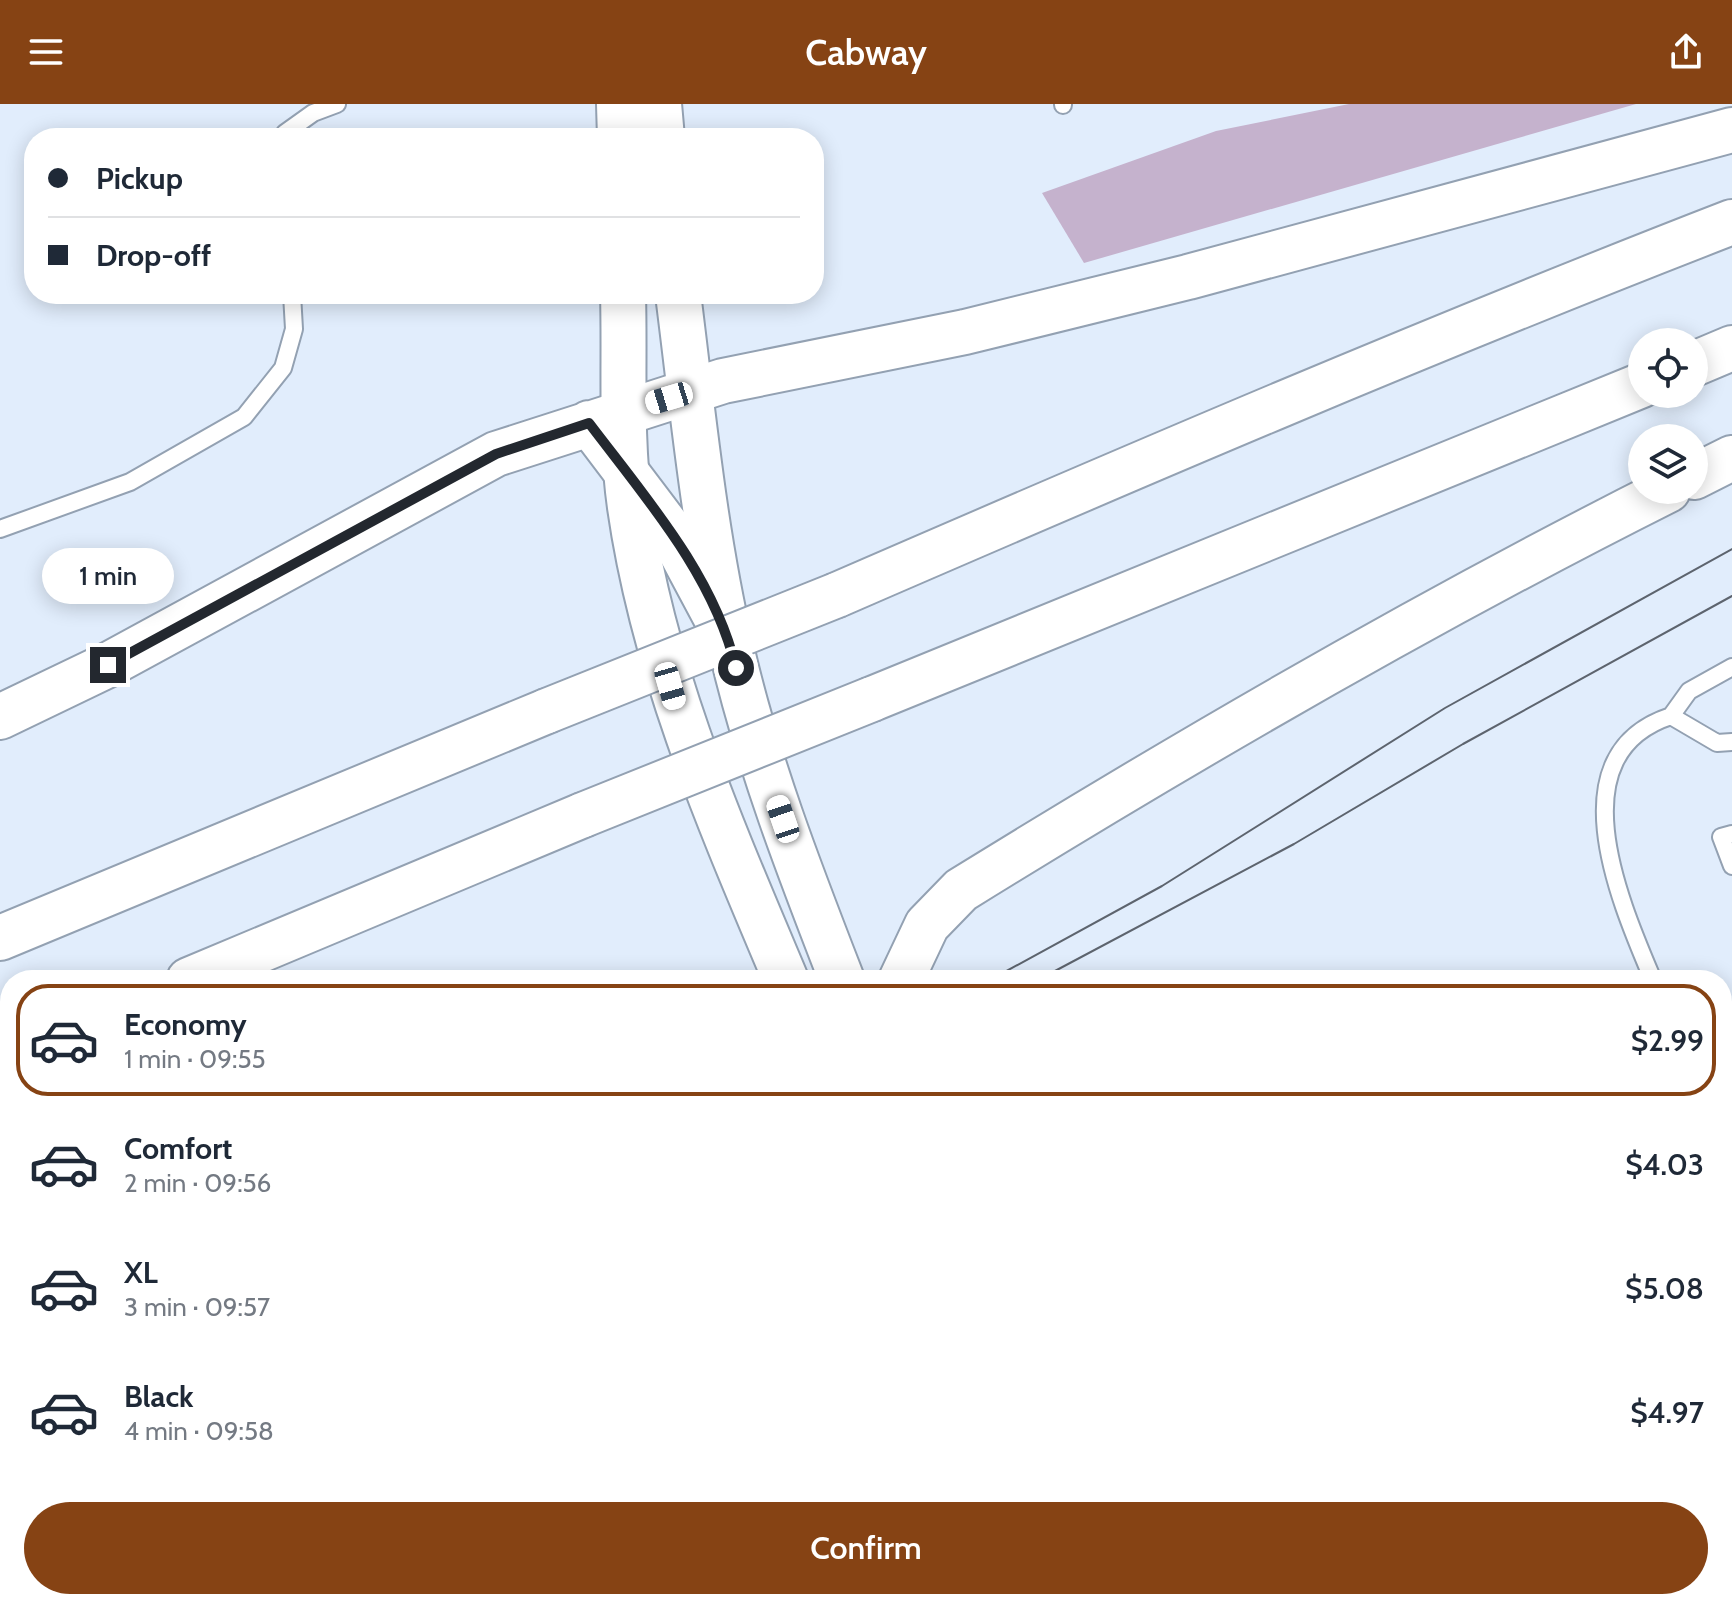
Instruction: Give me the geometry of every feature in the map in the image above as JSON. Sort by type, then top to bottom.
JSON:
[{"type":"main road","points":[[619,104],[620,128]]},
{"type":"main road","points":[[659,104],[661,128]]},
{"type":"main road","points":[[0,717],[108,665],[496,454],[723,381],[965,332],[1173,281],[1732,130]]},
{"type":"main road","points":[[0,938],[547,711],[837,595],[1207,434],[1546,294],[1732,222]]},
{"type":"main road","points":[[622,304],[607,417],[628,474],[647,605],[678,713],[782,970]]},
{"type":"main road","points":[[679,304],[706,513],[730,644],[773,791],[838,970]]},
{"type":"main road","points":[[1708,358],[1732,348]]},
{"type":"main road","points":[[213,970],[583,815],[1628,391]]},
{"type":"main road","points":[[1708,470],[1732,458]]},
{"type":"main road","points":[[628,474],[686,557],[730,644]]},
{"type":"main road","points":[[906,970],[927,925],[961,890],[1292,689],[1500,574],[1640,504]]},
{"type":"lane","points":[[292,128],[313,113],[337,104]]},
{"type":"lane","points":[[0,529],[130,482],[244,417],[283,368],[294,329],[293,304]]},
{"type":"lane","points":[[1649,970],[1619,900],[1608,844],[1607,791],[1614,758],[1623,745],[1651,722],[1671,716],[1689,691],[1732,667]]},
{"type":"lane","points":[[1671,716],[1717,743],[1732,742]]},
{"type":"lane","points":[[1732,834],[1721,837],[1732,866]]},
{"type":"shaded area","points":[[1349,104],[1636,104],[1084,263],[1042,193],[1216,131]]},
{"type":"tram line","points":[[1008,970],[1162,886],[1445,708],[1732,549]]},
{"type":"tram line","points":[[1057,970],[1294,844],[1463,744],[1732,596]]},
{"type":"route","points":[[108,665],[496,454],[532,439],[589,423],[667,526],[692,567],[730,644],[736,668]]}]
